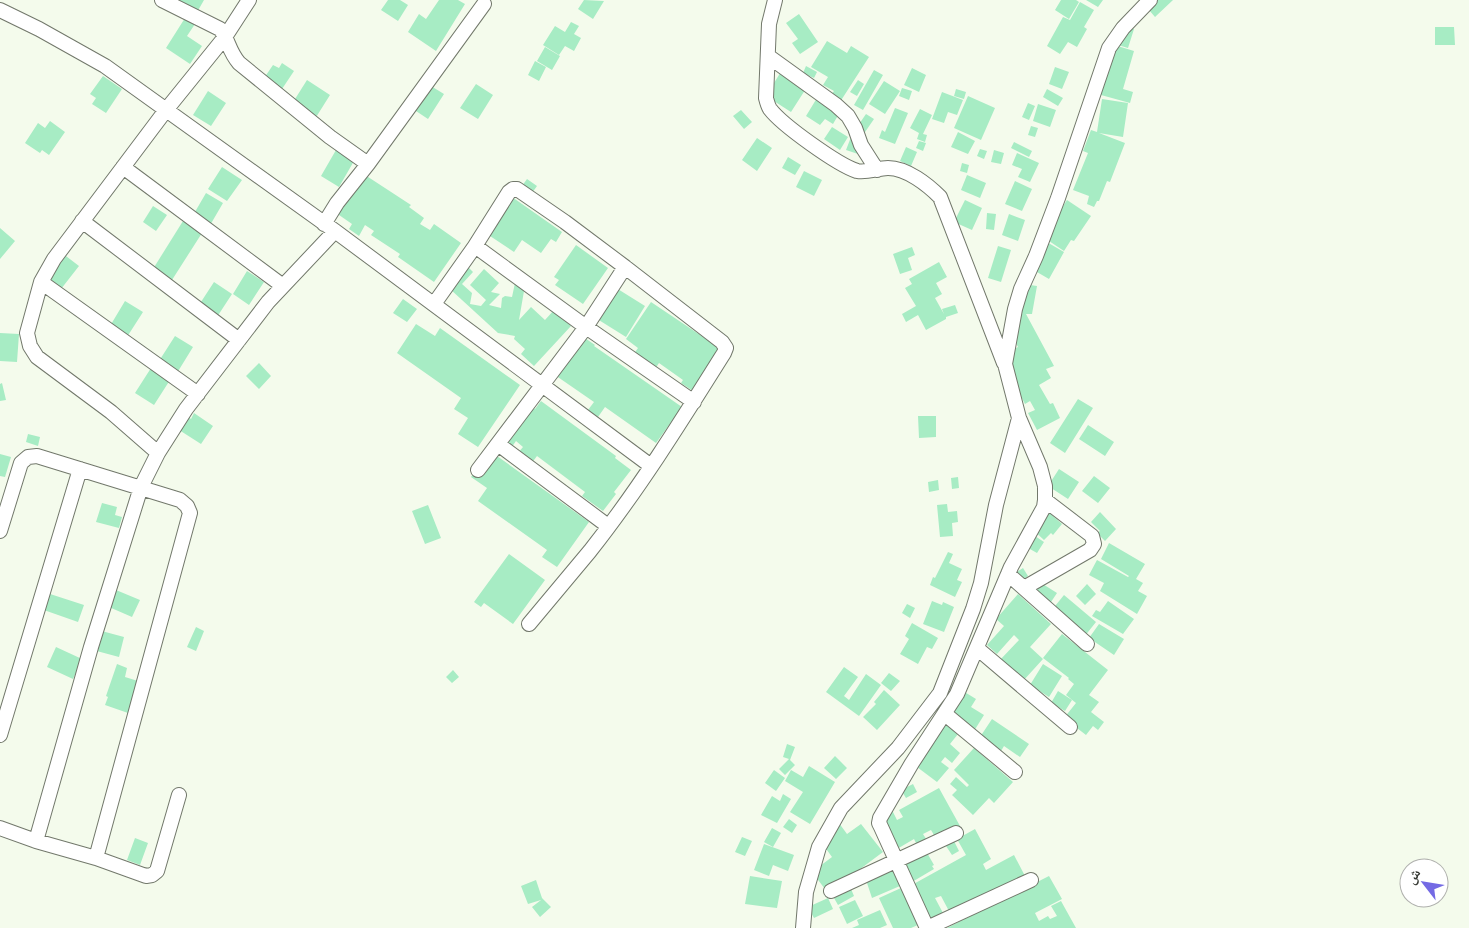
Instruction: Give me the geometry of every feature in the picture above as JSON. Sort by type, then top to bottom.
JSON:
[{"type":"street","points":[[162,0],[220,29],[232,54],[239,63],[330,137],[368,164]]},
{"type":"street","points":[[158,453],[111,412],[36,357],[30,346],[27,333],[42,282],[54,260],[166,110],[225,37],[248,0]]},
{"type":"street","points":[[775,0],[769,24],[766,98],[772,111],[801,136],[840,162],[860,171],[888,168],[906,173],[940,197],[1005,364],[1018,418],[1040,467],[1045,486],[1045,500],[1041,514],[1008,574],[978,649],[957,694],[946,714],[912,763],[880,818],[881,827],[927,928],[1031,880]]},
{"type":"street","points":[[1005,364],[1015,309],[1021,289],[1058,198],[1104,58],[1118,34],[1150,0]]},
{"type":"street","points":[[36,841],[140,487],[158,453],[198,394],[239,340],[330,227],[337,203],[368,164],[484,4]]},
{"type":"street","points":[[0,10],[39,28],[105,66],[330,227],[651,466]]},
{"type":"street","points":[[768,56],[836,105],[848,116],[861,145],[877,170]]},
{"type":"street","points":[[123,167],[283,286]]},
{"type":"street","points":[[434,304],[475,246],[509,192],[517,189],[626,267],[722,342],[726,348],[694,402],[651,466],[591,549],[530,624]]},
{"type":"street","points":[[82,222],[239,340]]},
{"type":"street","points":[[475,246],[586,327],[694,402]]},
{"type":"street","points":[[478,470],[586,327],[626,267]]},
{"type":"street","points":[[42,282],[198,394]]},
{"type":"street","points":[[803,928],[806,892],[820,847],[841,808],[898,748],[940,693],[973,609],[981,583],[996,505],[1018,418]]},
{"type":"street","points":[[498,444],[608,526]]},
{"type":"street","points":[[0,531],[21,463],[28,457],[37,456],[140,487],[180,500],[188,506],[190,513],[96,858]]},
{"type":"street","points":[[0,735],[80,469]]},
{"type":"street","points":[[1024,588],[1090,550],[1094,544],[1092,536],[1045,500]]},
{"type":"street","points":[[1008,574],[1087,644]]},
{"type":"street","points":[[978,649],[1070,727]]},
{"type":"street","points":[[946,714],[1015,772]]},
{"type":"street","points":[[0,828],[146,876],[152,875],[157,871],[179,795]]},
{"type":"street","points":[[831,891],[956,833]]},
{"type":"building","points":[[170,0],[204,0],[196,14]]},
{"type":"building","points":[[388,0],[400,0],[408,5],[398,21],[381,10]]},
{"type":"building","points":[[439,0],[458,0],[465,4],[436,51],[408,32],[419,14],[426,19]]},
{"type":"building","points":[[584,0],[604,1],[593,19],[578,9]]},
{"type":"building","points":[[1061,0],[1076,0],[1079,2],[1069,19],[1055,10]]},
{"type":"building","points":[[1086,0],[1103,0],[1098,7]]},
{"type":"building","points":[[1146,0],[1173,0],[1155,17],[1143,3]]},
{"type":"building","points":[[1080,2],[1094,10],[1084,27],[1087,29],[1077,47],[1068,42],[1060,54],[1047,46],[1063,17],[1070,20]]},
{"type":"building","points":[[799,14],[818,42],[800,54],[792,43],[798,39],[786,23]]},
{"type":"building","points":[[185,18],[195,24],[187,36],[202,46],[190,64],[166,48]]},
{"type":"building","points":[[571,22],[579,26],[574,34],[581,38],[574,51],[565,46],[559,55],[543,45],[555,26],[565,32]]},
{"type":"building","points":[[1117,24],[1134,29],[1128,48],[1111,43]]},
{"type":"building","points":[[1435,27],[1454,27],[1455,45],[1435,45]]},
{"type":"building","points":[[827,41],[847,53],[851,46],[869,57],[840,102],[830,96],[834,91],[823,85],[828,77],[811,67]]},
{"type":"building","points":[[1111,44],[1134,51],[1123,89],[1133,92],[1130,103],[1101,95],[1107,74]]},
{"type":"building","points":[[545,47],[560,56],[552,70],[537,61]]},
{"type":"building","points":[[535,61],[546,67],[539,81],[528,75]]},
{"type":"building","points":[[282,63],[294,71],[278,95],[260,84],[273,65],[279,68]]},
{"type":"building","points":[[806,66],[817,72],[814,78],[803,73]]},
{"type":"building","points":[[1055,67],[1069,72],[1062,89],[1049,84]]},
{"type":"building","points":[[912,68],[926,75],[919,92],[904,85]]},
{"type":"building","points":[[782,70],[807,87],[791,112],[766,96]]},
{"type":"building","points":[[874,70],[883,75],[863,110],[854,105]]},
{"type":"building","points":[[103,76],[122,89],[106,113],[92,104],[96,98],[90,94]]},
{"type":"building","points":[[307,80],[330,95],[313,122],[290,107]]},
{"type":"building","points":[[858,80],[864,84],[857,96],[850,92]]},
{"type":"building","points":[[884,81],[900,91],[885,114],[869,104]]},
{"type":"building","points":[[426,83],[444,94],[428,119],[410,107]]},
{"type":"building","points":[[476,84],[493,95],[478,119],[460,108]]},
{"type":"building","points":[[902,88],[912,91],[909,100],[899,96]]},
{"type":"building","points":[[956,89],[966,92],[964,99],[954,96]]},
{"type":"building","points":[[1047,89],[1063,98],[1058,106],[1043,97]]},
{"type":"building","points":[[208,91],[226,103],[211,126],[193,115]]},
{"type":"building","points":[[942,92],[963,100],[957,115],[948,112],[944,123],[932,119]]},
{"type":"building","points":[[968,96],[995,108],[981,140],[954,128]]},
{"type":"building","points":[[817,98],[840,112],[833,124],[825,119],[820,125],[806,116]]},
{"type":"building","points":[[1102,99],[1128,103],[1123,137],[1099,133],[1125,143],[1110,182],[1107,181],[1099,201],[1097,201],[1094,207],[1087,204],[1089,196],[1073,190],[1088,153],[1083,151],[1091,130],[1097,132]]},
{"type":"building","points":[[1028,103],[1035,106],[1029,120],[1022,117]]},
{"type":"building","points":[[1038,104],[1056,110],[1050,127],[1033,121]]},
{"type":"building","points":[[895,108],[908,113],[895,144],[879,138],[882,130],[885,132]]},
{"type":"building","points":[[920,109],[932,115],[923,134],[927,135],[925,142],[917,139],[919,133],[910,128]]},
{"type":"building","points":[[741,110],[752,122],[744,129],[733,116]]},
{"type":"building","points":[[866,114],[874,119],[863,135],[855,130]]},
{"type":"building","points":[[50,121],[65,132],[49,155],[42,150],[40,153],[25,143],[38,123],[45,128]]},
{"type":"building","points":[[1031,126],[1038,128],[1035,137],[1028,135]]},
{"type":"building","points":[[832,127],[848,137],[840,150],[824,139]]},
{"type":"building","points":[[958,132],[975,141],[968,154],[951,147]]},
{"type":"building","points":[[851,137],[862,142],[858,154],[846,150]]},
{"type":"building","points":[[757,138],[772,148],[757,171],[742,160]]},
{"type":"building","points":[[919,141],[926,143],[923,151],[916,148]]},
{"type":"building","points":[[1014,142],[1032,151],[1029,157],[1011,148]]},
{"type":"building","points":[[906,147],[917,152],[911,166],[900,161]]},
{"type":"building","points":[[980,149],[987,151],[984,159],[977,156]]},
{"type":"building","points":[[336,150],[354,161],[339,187],[321,176]]},
{"type":"building","points":[[994,150],[1004,153],[1001,164],[991,162]]},
{"type":"building","points":[[1017,153],[1039,163],[1030,182],[1018,177],[1022,169],[1012,165]]},
{"type":"building","points":[[788,157],[801,165],[795,175],[782,168]]},
{"type":"building","points":[[962,163],[969,165],[967,173],[960,171]]},
{"type":"building","points":[[222,167],[242,180],[227,201],[208,189]]},
{"type":"building","points":[[804,171],[822,180],[814,196],[796,187]]},
{"type":"building","points":[[362,173],[411,205],[409,207],[424,218],[420,224],[430,230],[434,224],[461,243],[434,282],[398,257],[400,254],[371,235],[374,231],[365,225],[359,236],[349,229],[352,224],[329,208]]},
{"type":"building","points":[[967,175],[986,183],[980,198],[961,190]]},
{"type":"building","points":[[527,179],[537,186],[532,193],[522,186]]},
{"type":"building","points":[[1015,181],[1032,189],[1022,211],[1005,204]]},
{"type":"building","points":[[206,193],[223,203],[209,227],[192,217]]},
{"type":"building","points":[[512,197],[562,232],[556,242],[551,239],[541,253],[522,240],[514,252],[487,234]]},
{"type":"building","points":[[965,200],[982,208],[972,230],[954,222]]},
{"type":"building","points":[[1067,200],[1091,216],[1074,241],[1071,240],[1064,251],[1043,237]]},
{"type":"building","points":[[153,206],[167,215],[156,231],[143,222]]},
{"type":"building","points":[[987,213],[996,214],[994,230],[986,229]]},
{"type":"building","points":[[1009,214],[1025,220],[1018,241],[1002,235]]},
{"type":"building","points":[[183,221],[202,233],[172,280],[153,269]]},
{"type":"building","points":[[0,228],[15,241],[0,259]]},
{"type":"building","points":[[1045,241],[1064,252],[1049,279],[1030,268]]},
{"type":"building","points":[[576,245],[608,268],[583,304],[555,285],[559,280],[554,277]]},
{"type":"building","points":[[998,246],[1011,250],[1001,282],[988,278]]},
{"type":"building","points":[[912,247],[915,255],[908,258],[912,270],[900,274],[893,254]]},
{"type":"building","points":[[62,253],[79,266],[61,289],[44,275]]},
{"type":"building","points":[[939,262],[947,277],[936,283],[942,294],[935,298],[944,314],[942,309],[955,305],[958,313],[946,317],[946,319],[926,330],[918,315],[906,322],[902,314],[916,306],[905,288],[912,284],[909,279]]},
{"type":"building","points":[[465,264],[473,272],[462,284],[472,293],[470,304],[481,306],[486,300],[470,285],[484,269],[499,283],[491,292],[500,294],[489,305],[501,308],[502,298],[505,296],[512,297],[515,283],[524,291],[519,320],[531,307],[545,320],[554,310],[571,326],[534,366],[521,354],[525,349],[514,339],[515,336],[498,333],[450,289]]},
{"type":"building","points":[[247,271],[264,282],[249,305],[233,294]]},
{"type":"building","points":[[214,282],[232,294],[217,317],[199,305]]},
{"type":"building","points":[[1016,283],[1037,286],[1032,314],[1026,314],[1054,366],[1046,369],[1051,378],[1039,385],[1050,404],[1053,403],[1060,418],[1037,430],[1028,413],[1035,410],[1030,401],[1025,404],[1000,356],[1018,347],[1005,322],[1023,313],[1010,311]]},
{"type":"building","points":[[613,286],[645,306],[626,337],[594,317]]},
{"type":"building","points":[[403,299],[417,309],[407,322],[393,313]]},
{"type":"building","points":[[125,301],[143,312],[127,337],[110,326]]},
{"type":"building","points":[[651,302],[721,349],[693,391],[681,383],[683,380],[659,363],[655,369],[633,355],[638,348],[626,339]]},
{"type":"building","points":[[416,324],[435,336],[440,328],[520,385],[478,447],[458,434],[468,418],[454,409],[461,398],[397,353]]},
{"type":"building","points":[[0,333],[19,334],[17,362],[0,361]]},
{"type":"building","points":[[579,334],[682,407],[656,443],[605,407],[598,417],[588,410],[594,402],[552,373]]},
{"type":"building","points":[[175,336],[193,347],[177,373],[159,361]]},
{"type":"building","points":[[259,363],[271,376],[259,389],[246,376]]},
{"type":"building","points":[[151,368],[170,380],[154,405],[135,393]]},
{"type":"building","points":[[2,383],[6,400],[0,401],[0,384]]},
{"type":"building","points":[[1078,399],[1093,408],[1065,453],[1050,443]]},
{"type":"building","points":[[541,401],[616,456],[615,458],[631,470],[614,492],[616,494],[603,511],[582,496],[585,492],[537,456],[531,464],[517,454],[523,447],[516,441],[509,451],[496,442],[526,402],[535,409]]},
{"type":"building","points":[[194,413],[213,426],[201,444],[176,428],[184,414],[191,419]]},
{"type":"building","points":[[918,416],[936,416],[936,437],[919,438]]},
{"type":"building","points":[[1088,425],[1114,442],[1105,456],[1079,439]]},
{"type":"building","points":[[28,434],[40,437],[38,446],[26,442]]},
{"type":"building","points":[[490,451],[589,522],[557,567],[542,557],[547,550],[478,501],[487,488],[471,477]]},
{"type":"building","points":[[0,454],[11,457],[5,477],[0,476]]},
{"type":"building","points":[[1059,469],[1079,482],[1068,499],[1048,486]]},
{"type":"building","points":[[1094,476],[1110,488],[1098,503],[1082,491]]},
{"type":"building","points":[[958,477],[959,488],[952,489],[951,478]]},
{"type":"building","points":[[938,480],[939,490],[929,492],[928,482]]},
{"type":"building","points":[[102,503],[117,507],[115,515],[122,517],[119,528],[96,522]]},
{"type":"building","points":[[947,504],[948,512],[957,511],[958,522],[952,523],[953,536],[940,537],[937,505]]},
{"type":"building","points":[[428,505],[441,538],[425,544],[412,511]]},
{"type":"building","points":[[1044,508],[1062,524],[1053,535],[1051,533],[1044,540],[1031,528]]},
{"type":"building","points":[[1100,512],[1116,529],[1105,541],[1097,533],[1100,531],[1091,522]]},
{"type":"building","points":[[1029,532],[1044,542],[1037,553],[1021,544]]},
{"type":"building","points":[[1109,543],[1145,564],[1136,579],[1143,583],[1138,591],[1147,596],[1137,614],[1100,591],[1104,583],[1089,575],[1097,560],[1129,576],[1101,559]]},
{"type":"building","points":[[948,552],[953,554],[949,563],[962,569],[957,580],[962,582],[955,597],[930,585]]},
{"type":"building","points":[[509,554],[545,580],[513,624],[484,603],[481,607],[474,602]]},
{"type":"building","points":[[1023,568],[1028,576],[1020,582],[1015,573]]},
{"type":"building","points":[[1038,581],[1057,593],[1049,605],[1030,593]]},
{"type":"building","points":[[1087,584],[1096,594],[1085,605],[1076,596]]},
{"type":"building","points":[[116,590],[140,600],[132,617],[109,607]]},
{"type":"building","points":[[47,593],[84,605],[78,622],[41,609]]},
{"type":"building","points":[[1018,594],[1051,624],[1030,647],[1043,659],[1023,681],[1000,660],[1019,640],[1014,635],[997,654],[987,645],[1004,626],[996,619]]},
{"type":"building","points":[[1064,595],[1096,622],[1084,637],[1051,611]]},
{"type":"building","points":[[932,601],[942,605],[943,602],[954,607],[944,632],[923,624]]},
{"type":"building","points":[[1108,601],[1134,619],[1123,634],[1092,616],[1096,610],[1100,612]]},
{"type":"building","points":[[907,604],[915,608],[910,618],[902,613]]},
{"type":"building","points":[[912,623],[938,638],[932,649],[927,647],[918,664],[900,654],[909,639],[905,636]]},
{"type":"building","points":[[1099,624],[1124,639],[1114,655],[1089,638]]},
{"type":"building","points":[[196,627],[204,631],[196,651],[187,647]]},
{"type":"building","points":[[98,630],[124,637],[119,657],[93,650]]},
{"type":"building","points":[[1062,634],[1108,670],[1089,695],[1099,702],[1091,712],[1104,722],[1098,730],[1093,726],[1086,735],[1064,718],[1076,703],[1066,695],[1074,684],[1043,658]]},
{"type":"building","points":[[56,647],[82,659],[73,679],[47,667]]},
{"type":"building","points":[[117,664],[127,668],[125,677],[138,681],[128,713],[105,705],[108,697],[106,696]]},
{"type":"building","points":[[1043,664],[1062,676],[1049,697],[1030,685]]},
{"type":"building","points":[[844,667],[858,677],[844,696],[849,700],[866,674],[881,685],[859,716],[826,692]]},
{"type":"building","points":[[453,670],[459,677],[452,683],[446,677]]},
{"type":"building","points":[[889,673],[900,681],[891,691],[881,683]]},
{"type":"building","points":[[884,690],[900,705],[877,730],[863,717],[876,704],[874,702]]},
{"type":"building","points":[[963,691],[976,699],[971,707],[984,715],[974,731],[948,715]]},
{"type":"building","points":[[1058,691],[1072,700],[1065,711],[1051,703]]},
{"type":"building","points":[[992,719],[1029,744],[1020,757],[1004,746],[1001,751],[986,741],[978,740]]},
{"type":"building","points":[[941,721],[958,734],[950,744],[960,753],[952,763],[945,757],[941,762],[949,768],[937,782],[909,761]]},
{"type":"building","points":[[787,744],[795,747],[790,760],[795,765],[785,775],[779,769],[789,759],[783,757]]},
{"type":"building","points":[[974,748],[1013,782],[994,803],[989,798],[973,815],[952,795],[957,790],[950,784],[956,777],[967,787],[969,785],[954,770]]},
{"type":"building","points":[[835,756],[847,768],[836,779],[824,768]]},
{"type":"building","points":[[809,766],[835,782],[810,824],[790,812],[803,792],[785,781],[791,770],[803,777]]},
{"type":"building","points":[[774,770],[785,778],[776,791],[765,783]]},
{"type":"building","points":[[913,784],[917,792],[906,798],[901,790]]},
{"type":"building","points":[[939,788],[960,826],[937,840],[931,830],[923,834],[928,842],[918,847],[914,839],[897,849],[880,817],[892,810],[897,820],[903,817],[899,810]]},
{"type":"building","points":[[783,794],[791,799],[777,823],[761,815],[772,796],[780,801]]},
{"type":"building","points":[[789,819],[797,825],[792,833],[783,827]]},
{"type":"building","points":[[839,823],[847,834],[861,824],[883,852],[828,893],[812,872],[832,857],[819,839]]},
{"type":"building","points":[[772,828],[781,833],[773,847],[764,842]]},
{"type":"building","points":[[975,829],[991,859],[983,864],[986,870],[1014,855],[1025,876],[950,913],[941,896],[935,898],[943,913],[928,921],[910,886],[966,855],[957,839]]},
{"type":"building","points":[[742,837],[752,841],[745,856],[735,852]]},
{"type":"building","points":[[135,838],[148,843],[140,865],[127,860]]},
{"type":"building","points":[[954,841],[959,851],[952,855],[946,846]]},
{"type":"building","points":[[764,844],[794,855],[788,871],[773,865],[769,876],[754,870]]},
{"type":"building","points":[[926,851],[934,865],[932,866],[934,869],[912,882],[902,866]]},
{"type":"building","points":[[893,868],[900,886],[872,898],[866,880]]},
{"type":"building","points":[[750,876],[782,881],[777,908],[745,904]]},
{"type":"building","points":[[1049,876],[1062,899],[1035,913],[1039,921],[1048,916],[1050,919],[1057,916],[1051,906],[1061,901],[1076,928],[947,928]]},
{"type":"building","points":[[536,880],[542,898],[551,907],[540,917],[532,907],[541,900],[528,904],[521,886]]},
{"type":"building","points":[[901,888],[918,925],[911,928],[893,928],[879,898]]},
{"type":"building","points":[[851,889],[854,896],[838,905],[834,898]]},
{"type":"building","points":[[828,898],[833,909],[814,918],[808,907]]},
{"type":"building","points":[[855,900],[863,916],[847,924],[839,907]]},
{"type":"building","points":[[880,910],[887,925],[880,928],[852,928],[859,925],[857,920]]}]
